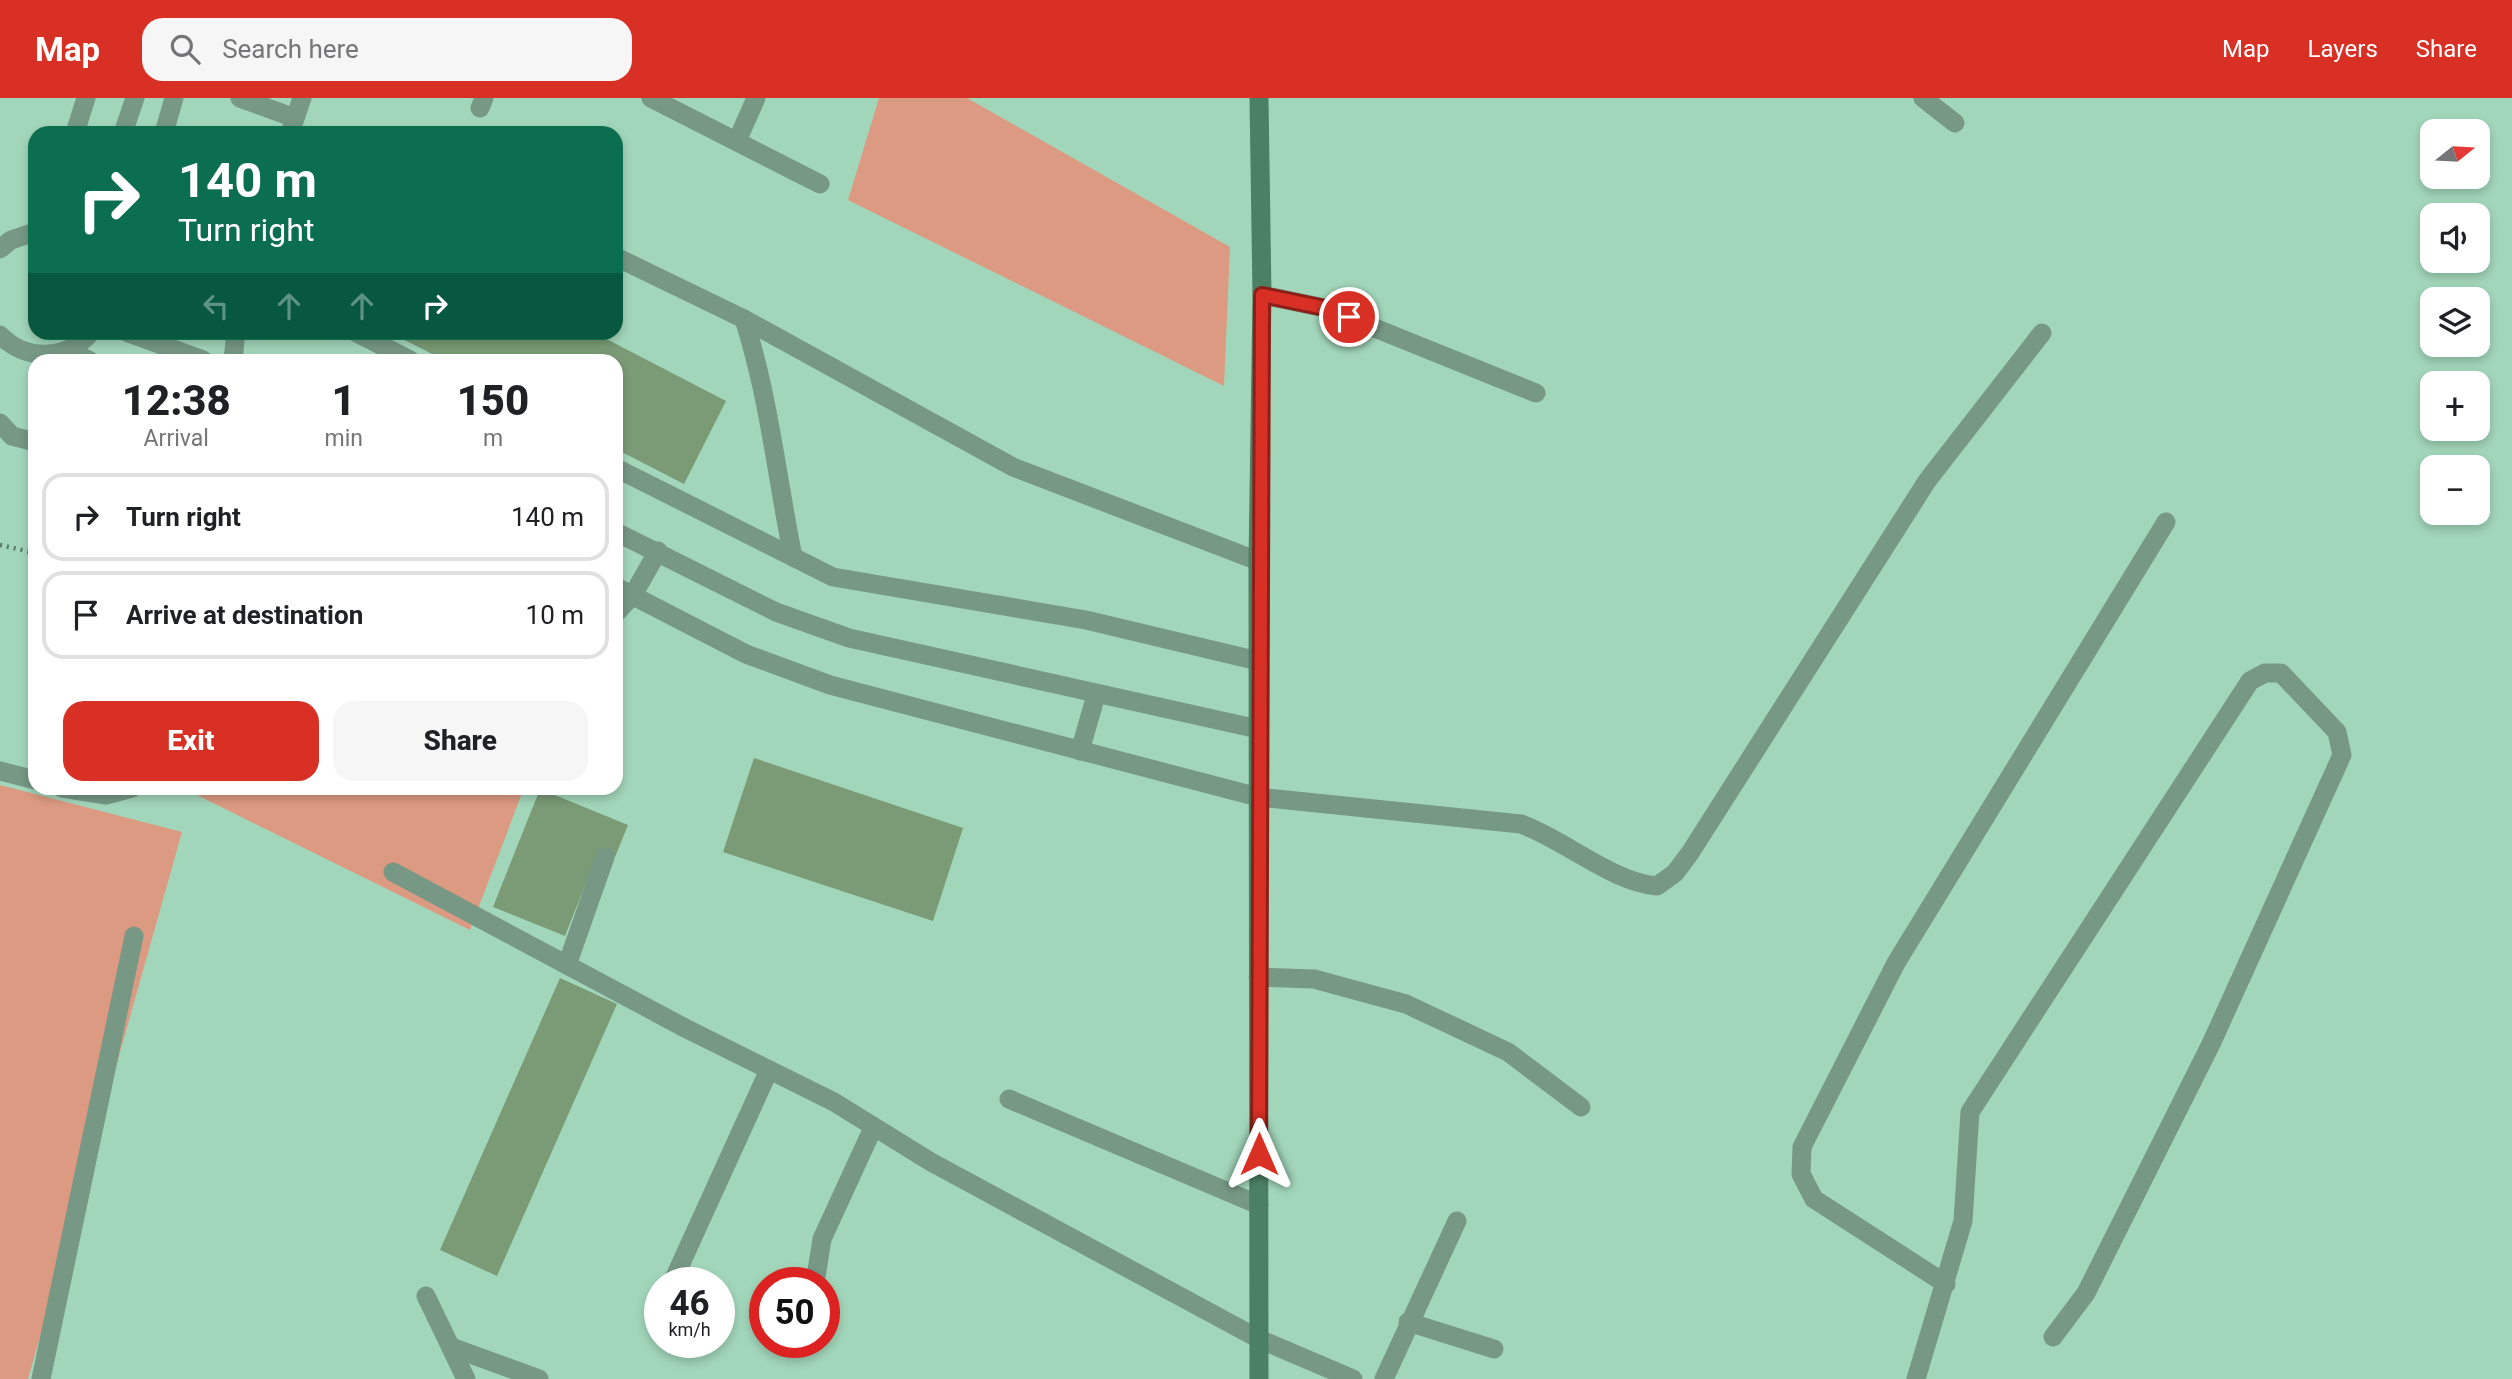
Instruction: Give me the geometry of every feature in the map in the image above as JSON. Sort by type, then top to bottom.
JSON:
[{"type":"main road","points":[[1259,98],[1262,295],[1258,561],[1259,1379]]},
{"type":"street","points":[[77,126],[86,98]]},
{"type":"street","points":[[125,126],[135,98]]},
{"type":"street","points":[[166,126],[174,98]]},
{"type":"street","points":[[240,98],[293,126],[302,98]]},
{"type":"street","points":[[651,98],[820,184]]},
{"type":"street","points":[[737,141],[756,98]]},
{"type":"street","points":[[1923,98],[1955,123]]},
{"type":"street","points":[[0,249],[11,240],[28,234]]},
{"type":"street","points":[[623,260],[744,320],[1013,467],[1258,561]]},
{"type":"street","points":[[1262,295],[1325,308],[1536,393]]},
{"type":"street","points":[[744,320],[769,415],[779,491],[793,557]]},
{"type":"street","points":[[658,551],[625,591],[746,654],[830,685],[1258,797],[1521,824],[1541,831],[1639,884],[1657,886],[1675,873],[1690,853],[1927,481],[2042,333]]},
{"type":"street","points":[[0,335],[26,353],[36,354]]},
{"type":"street","points":[[52,354],[67,351],[81,340]]},
{"type":"street","points":[[148,340],[186,354]]},
{"type":"street","points":[[371,340],[399,354]]},
{"type":"street","points":[[67,351],[74,354]]},
{"type":"street","points":[[0,423],[12,436],[28,440]]},
{"type":"street","points":[[623,472],[833,577],[1086,620],[1258,662]]},
{"type":"street","points":[[1946,1284],[1814,1199],[1801,1174],[1802,1147],[1896,963],[2165,522]]},
{"type":"street","points":[[623,535],[776,612],[849,638],[1258,729]]},
{"type":"street","points":[[1916,1379],[1963,1221],[1970,1112],[2249,681],[2265,673],[2281,673],[2337,732],[2342,755],[2211,1044],[2086,1293],[2053,1337]]},
{"type":"street","points":[[1080,751],[1096,695]]},
{"type":"street","points":[[0,771],[28,778]]},
{"type":"street","points":[[567,965],[605,856]]},
{"type":"street","points":[[393,872],[834,1102],[873,1128],[1259,1339],[1353,1379]]},
{"type":"street","points":[[41,1379],[134,936]]},
{"type":"street","points":[[1258,976],[1314,979],[1406,1004],[1508,1052],[1581,1107]]},
{"type":"street","points":[[680,1267],[769,1070]]},
{"type":"street","points":[[1009,1099],[1259,1205]]},
{"type":"street","points":[[818,1267],[822,1239],[873,1128]]},
{"type":"street","points":[[1384,1379],[1408,1322],[1457,1221]]},
{"type":"street","points":[[426,1296],[466,1379]]},
{"type":"street","points":[[1408,1322],[1494,1349]]},
{"type":"street","points":[[451,1347],[539,1379]]},
{"type":"path","points":[[0,545],[28,551]]},
{"type":"shaded area","points":[[879,98],[967,98],[1230,247],[1224,386],[848,200]]},
{"type":"shaded area","points":[[0,785],[28,792],[28,795],[39,795],[182,832],[28,1379],[0,1379]]},
{"type":"shaded area","points":[[197,795],[521,795],[470,930]]},
{"type":"building","points":[[405,340],[608,340],[726,401],[684,484],[623,453],[623,354],[432,354]]},
{"type":"building","points":[[754,758],[963,828],[933,921],[723,852]]},
{"type":"building","points":[[538,795],[555,795],[628,825],[615,857],[599,850],[565,936],[493,907]]},
{"type":"building","points":[[560,978],[617,1004],[497,1276],[440,1250]]},
{"type":"route","points":[[1259,1154],[1258,561],[1262,295],[1325,308],[1349,317]]}]
